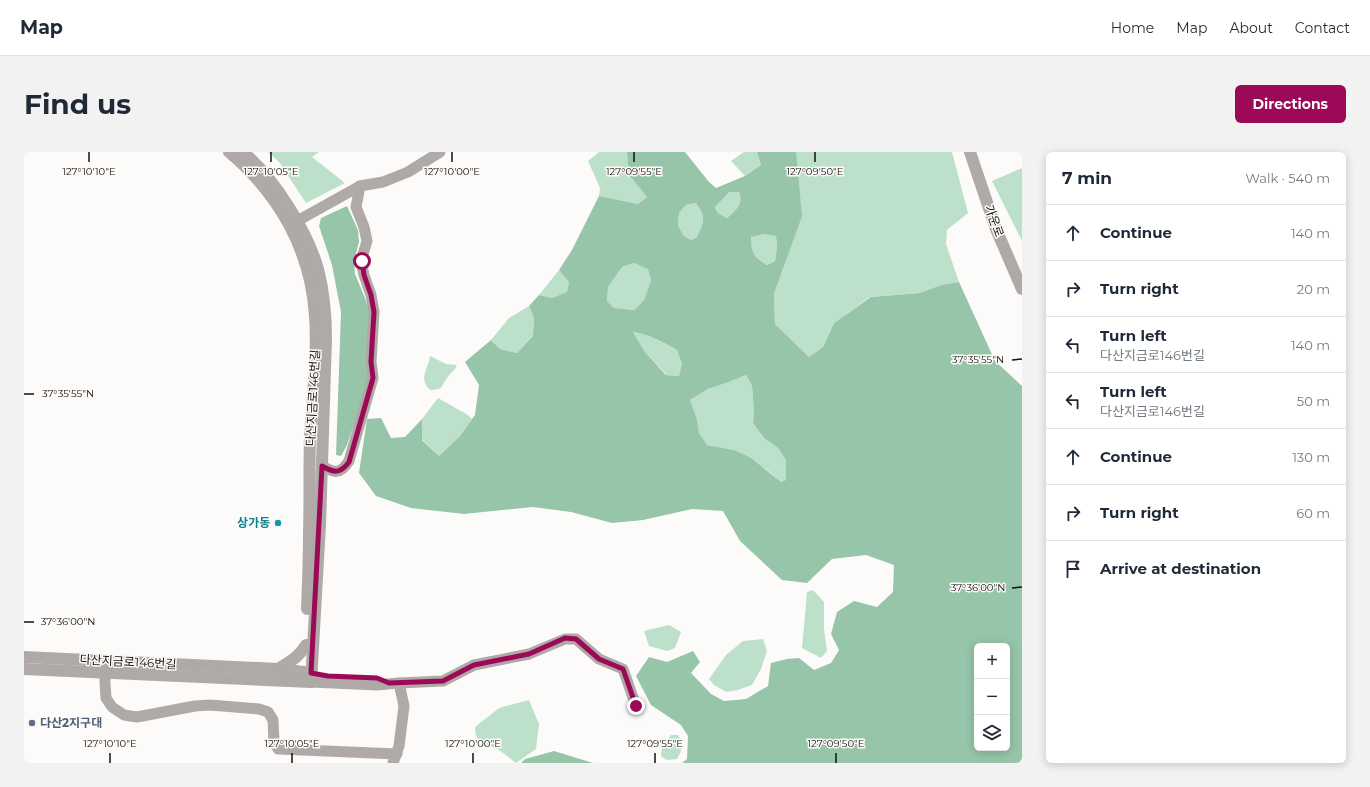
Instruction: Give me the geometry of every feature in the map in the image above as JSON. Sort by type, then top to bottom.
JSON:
[{"type":"street","name":"다산지금로146번길","points":[[229,152],[247,167],[293,223],[308,271],[314,297],[316,339],[310,437],[306,645],[308,677]]},
{"type":"street","name":"다산지금로146번길","points":[[243,152],[254,161],[274,184],[317,269],[326,316],[322,466],[308,677]]},
{"type":"street","points":[[293,223],[360,186],[383,182],[408,172],[440,152]]},
{"type":"street","name":"가운로","points":[[970,152],[996,229],[1022,288]]},
{"type":"street","points":[[322,466],[332,472],[344,469],[349,462],[373,378],[371,362],[374,312],[371,295],[364,275],[362,261],[367,241],[364,227],[356,207],[360,186]]},
{"type":"street","name":"다산지금로146번길","points":[[24,657],[105,667],[308,677],[377,685],[443,681],[474,665],[529,654],[565,638],[576,639],[599,659],[623,669],[636,706]]},
{"type":"street","points":[[278,669],[293,661],[301,654],[306,645]]},
{"type":"street","name":"다산지금로146번길","points":[[24,669],[105,667],[278,669],[308,677]]},
{"type":"street","points":[[105,667],[106,698],[112,707],[124,715],[137,717],[195,706],[210,705],[259,709],[268,712],[273,720],[274,742],[278,749],[395,758],[399,746],[404,706],[394,683]]},
{"type":"green space","points":[[268,152],[319,152],[312,157],[345,183],[306,203],[279,162]]},
{"type":"green space","points":[[599,152],[627,152],[629,175],[647,197],[638,204],[599,196],[600,188],[588,161]]},
{"type":"green space","points":[[627,152],[685,152],[709,182],[716,188],[745,176],[761,165],[757,152],[796,152],[802,216],[774,294],[775,324],[809,357],[823,347],[834,323],[871,297],[920,293],[941,285],[959,282],[995,361],[1022,386],[1022,763],[682,763],[687,759],[688,736],[681,725],[651,705],[636,676],[649,657],[667,662],[693,651],[700,662],[691,673],[711,694],[724,701],[746,699],[768,686],[771,663],[799,658],[814,670],[831,663],[839,650],[831,634],[837,612],[854,601],[877,607],[893,592],[894,565],[866,555],[832,559],[807,583],[782,580],[740,541],[723,511],[692,509],[643,520],[612,523],[571,512],[533,507],[464,514],[411,508],[376,496],[359,473],[367,419],[381,418],[391,438],[405,437],[422,419],[422,440],[439,456],[460,436],[475,415],[479,385],[465,362],[491,340],[500,349],[517,353],[533,336],[534,318],[529,306],[539,295],[552,298],[567,292],[569,282],[559,270],[572,250],[599,196],[638,204],[647,197],[629,175]],"holes":[[[729,192],[739,192],[740,203],[727,218],[718,213],[715,207]],[[696,203],[703,217],[701,228],[696,238],[691,240],[683,235],[678,225],[679,213],[686,205]],[[764,234],[776,236],[777,248],[775,261],[767,265],[756,257],[752,250],[751,237]],[[634,263],[648,269],[651,280],[644,300],[634,310],[614,308],[607,301],[608,287],[622,267]],[[633,332],[651,337],[677,350],[682,364],[679,376],[666,375],[645,352]],[[746,375],[752,386],[754,410],[753,423],[764,438],[778,448],[786,460],[786,480],[781,482],[751,458],[734,450],[707,445],[699,433],[697,419],[690,400],[708,389]]]},
{"type":"green space","points":[[744,152],[757,152],[761,165],[745,176],[731,161]]},
{"type":"green space","points":[[796,152],[952,152],[968,213],[947,230],[946,244],[959,282],[941,285],[920,293],[870,297],[834,323],[823,347],[809,357],[775,324],[774,294],[785,264]]},
{"type":"green space","points":[[1022,168],[1022,241],[992,181]]},
{"type":"green space","points":[[729,191],[739,192],[740,203],[727,218],[718,213],[715,206]]},
{"type":"green space","points":[[696,203],[702,213],[703,220],[696,238],[691,240],[683,235],[678,225],[679,213],[686,205]]},
{"type":"green space","points":[[347,206],[358,230],[359,242],[354,261],[355,274],[370,314],[370,377],[347,445],[341,456],[336,455],[341,312],[332,265],[319,226],[321,218]]},
{"type":"green space","points":[[764,234],[776,236],[777,248],[775,261],[766,265],[755,257],[751,247],[750,237]]},
{"type":"green space","points":[[634,263],[648,268],[651,280],[644,300],[634,310],[614,308],[607,301],[608,287],[622,267]]},
{"type":"green space","points":[[559,270],[569,282],[567,292],[552,298],[539,295]]},
{"type":"green space","points":[[529,306],[534,318],[533,336],[517,353],[500,349],[491,340],[509,318]]},
{"type":"green space","points":[[633,332],[650,337],[677,350],[682,364],[679,376],[667,375],[645,352]]},
{"type":"green space","points":[[430,356],[446,364],[457,365],[442,387],[430,390],[426,386],[424,378]]},
{"type":"green space","points":[[746,375],[752,386],[754,410],[753,423],[764,438],[778,448],[786,460],[787,480],[781,482],[767,470],[734,450],[707,445],[699,433],[697,419],[690,400],[708,389]]},
{"type":"green space","points":[[438,398],[468,415],[472,419],[460,436],[439,456],[422,439],[422,419]]},
{"type":"green space","points":[[813,590],[824,602],[824,629],[827,651],[821,658],[802,648],[807,592]]},
{"type":"green space","points":[[669,625],[681,632],[675,648],[667,651],[649,646],[644,631]]},
{"type":"green space","points":[[763,639],[767,651],[761,669],[752,685],[726,692],[714,685],[709,679],[726,655],[743,641]]},
{"type":"green space","points":[[529,700],[539,724],[536,749],[516,763],[500,751],[483,743],[477,738],[475,727],[499,708]]},
{"type":"green space","points":[[671,735],[678,735],[682,741],[681,751],[677,759],[667,760],[661,756],[662,746]]},
{"type":"green space","points":[[554,751],[593,763],[521,763],[525,759]]},
{"type":"place","name":"상가동","points":[[278,523]]},
{"type":"place","name":"다산2지구대","points":[[32,723]]},
{"type":"route","points":[[362,261],[364,275],[371,295],[374,312],[371,362],[373,378],[349,462],[344,469],[332,472],[322,466],[311,673],[328,676],[377,678],[389,683],[443,681],[474,665],[529,654],[565,638],[576,639],[599,659],[623,669],[636,706]]}]
